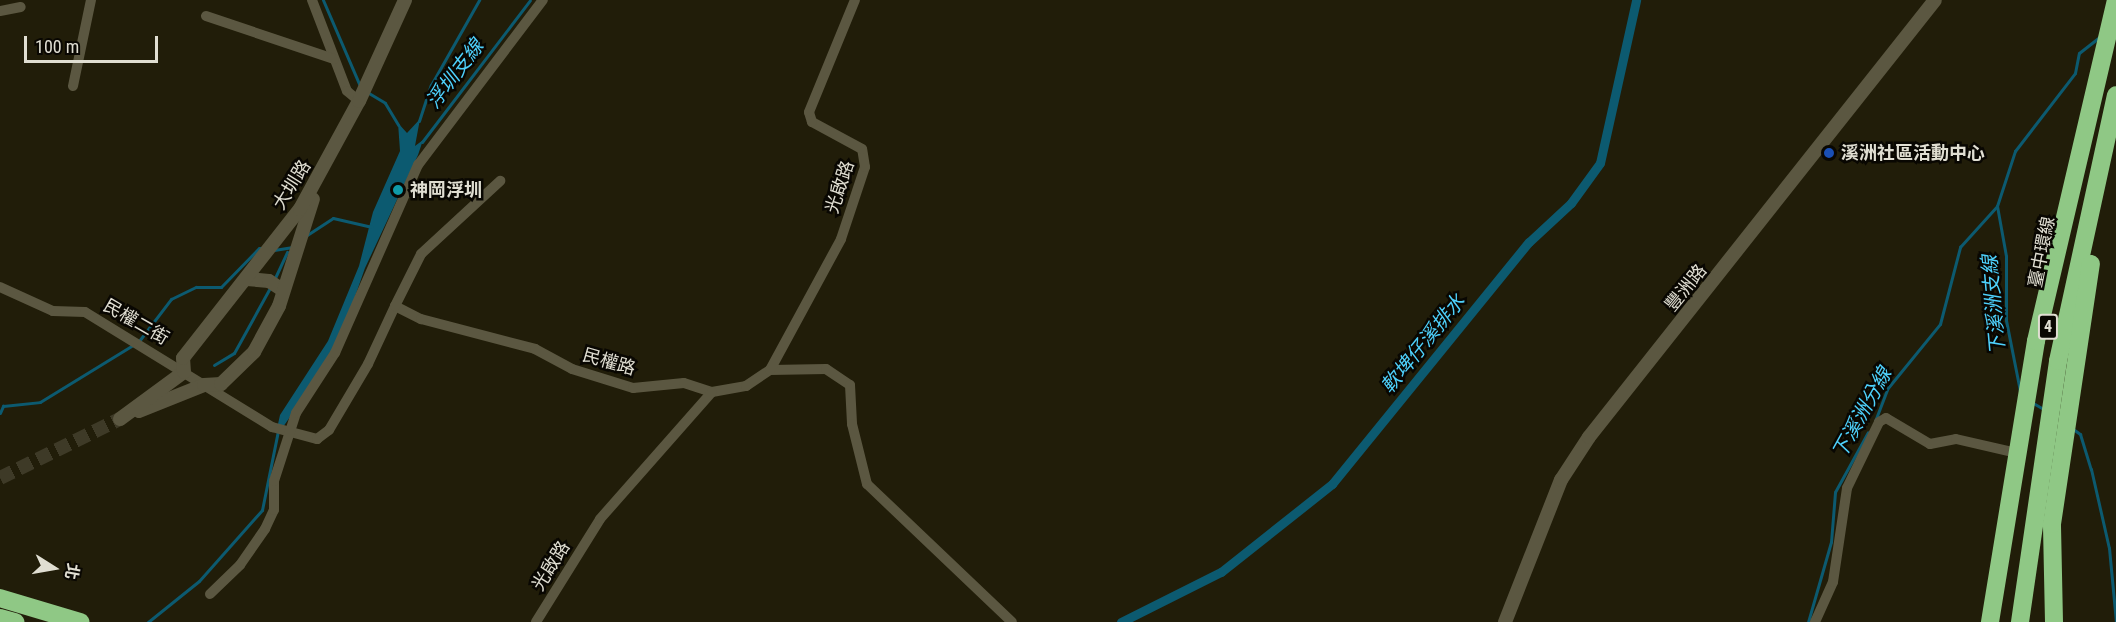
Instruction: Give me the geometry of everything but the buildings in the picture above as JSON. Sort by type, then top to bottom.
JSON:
[{"type":"highway","points":[[1990,622],[2036,341],[2115,0]]},
{"type":"highway","name":"臺中環線","points":[[2001,622],[2041,359],[2109,35]]},
{"type":"highway","name":"臺中環線","points":[[2020,622],[2058,361],[2116,95]]},
{"type":"highway","points":[[2054,622],[2052,524],[2074,358],[2116,146]]},
{"type":"highway","points":[[0,598],[80,622]]},
{"type":"highway","points":[[0,618],[15,622]]},
{"type":"street","points":[[73,86],[91,0]]},
{"type":"street","points":[[312,0],[347,91],[363,94]]},
{"type":"street","name":"大圳路","points":[[184,372],[183,358],[270,250],[318,179],[363,94],[405,0]]},
{"type":"street","points":[[210,594],[240,565],[265,529],[286,431],[335,353],[422,159],[543,0]]},
{"type":"street","name":"光啟路","points":[[770,370],[841,239],[866,167],[862,149],[812,122],[809,112],[855,0]]},
{"type":"street","name":"豐洲路","points":[[1505,622],[1561,480],[1589,437],[1935,0]]},
{"type":"street","points":[[1984,622],[2115,0]]},
{"type":"street","points":[[0,11],[21,7]]},
{"type":"street","points":[[206,16],[334,59]]},
{"type":"street","points":[[318,179],[298,243],[277,286],[268,331],[254,352],[221,384],[204,385],[120,419],[184,372],[204,385],[272,427],[323,437],[368,364],[421,254],[500,181]]},
{"type":"street","points":[[247,279],[277,286]]},
{"type":"street","name":"民權二街","points":[[0,287],[53,311],[85,312],[148,347],[184,372]]},
{"type":"street","name":"民權路","points":[[395,306],[421,320],[535,349],[572,369],[633,388],[684,383],[712,392],[746,386],[770,370]]},
{"type":"street","points":[[770,370],[826,369],[842,375],[850,385],[852,424],[867,484],[1012,622]]},
{"type":"street","name":"光啟路","points":[[536,622],[600,519],[712,392]]},
{"type":"street","points":[[1815,622],[1833,582],[1846,488],[1879,422],[1886,418],[1922,442],[1956,439],[2018,453]]},
{"type":"water","points":[[420,119],[415,146],[423,140],[418,155],[365,268],[336,351],[283,427],[278,424],[280,415],[328,341],[359,266],[373,212],[400,151],[398,123],[407,133]]},
{"type":"waterway","points":[[323,0],[360,86]]},
{"type":"waterway","points":[[419,121],[431,85],[479,0]]},
{"type":"waterway","name":"浮圳支線","points":[[422,142],[530,0]]},
{"type":"waterway","name":"軟埤仔溪排水","points":[[1121,622],[1221,572],[1332,484],[1529,242],[1571,203],[1600,163],[1636,0]]},
{"type":"waterway","name":"下溪洲支線","points":[[2020,391],[2006,320],[2006,256],[1997,206],[2015,151],[2075,73],[2079,53],[2101,36]]},
{"type":"waterway","points":[[367,92],[385,103],[398,125]]},
{"type":"waterway","name":"下溪洲分線","points":[[1875,421],[1887,389],[1940,324],[1960,247],[1997,206]]},
{"type":"waterway","points":[[307,235],[333,218],[372,227]]},
{"type":"waterway","points":[[274,250],[293,247]]},
{"type":"waterway","points":[[139,341],[171,299],[196,287],[221,287],[259,248],[265,248]]},
{"type":"waterway","points":[[274,280],[287,252]]},
{"type":"waterway","points":[[214,365],[234,353],[271,286]]},
{"type":"waterway","points":[[0,413],[3,406],[40,402],[133,345]]},
{"type":"waterway","name":"下溪洲支線","points":[[2033,403],[2045,410]]},
{"type":"waterway","name":"下溪洲支線","points":[[2073,429],[2080,434],[2091,469],[2109,548],[2116,622]]},
{"type":"waterway","points":[[148,622],[199,581],[262,510],[278,431]]},
{"type":"waterway","name":"下溪洲分線","points":[[1808,622],[1831,542],[1835,492],[1868,432]]},
{"type":"tunnel","points":[[0,478],[120,419]]},
{"type":"place","name":"溪洲社區活動中心","points":[[1829,153]]},
{"type":"place","name":"神岡浮圳","points":[[398,190]]}]
